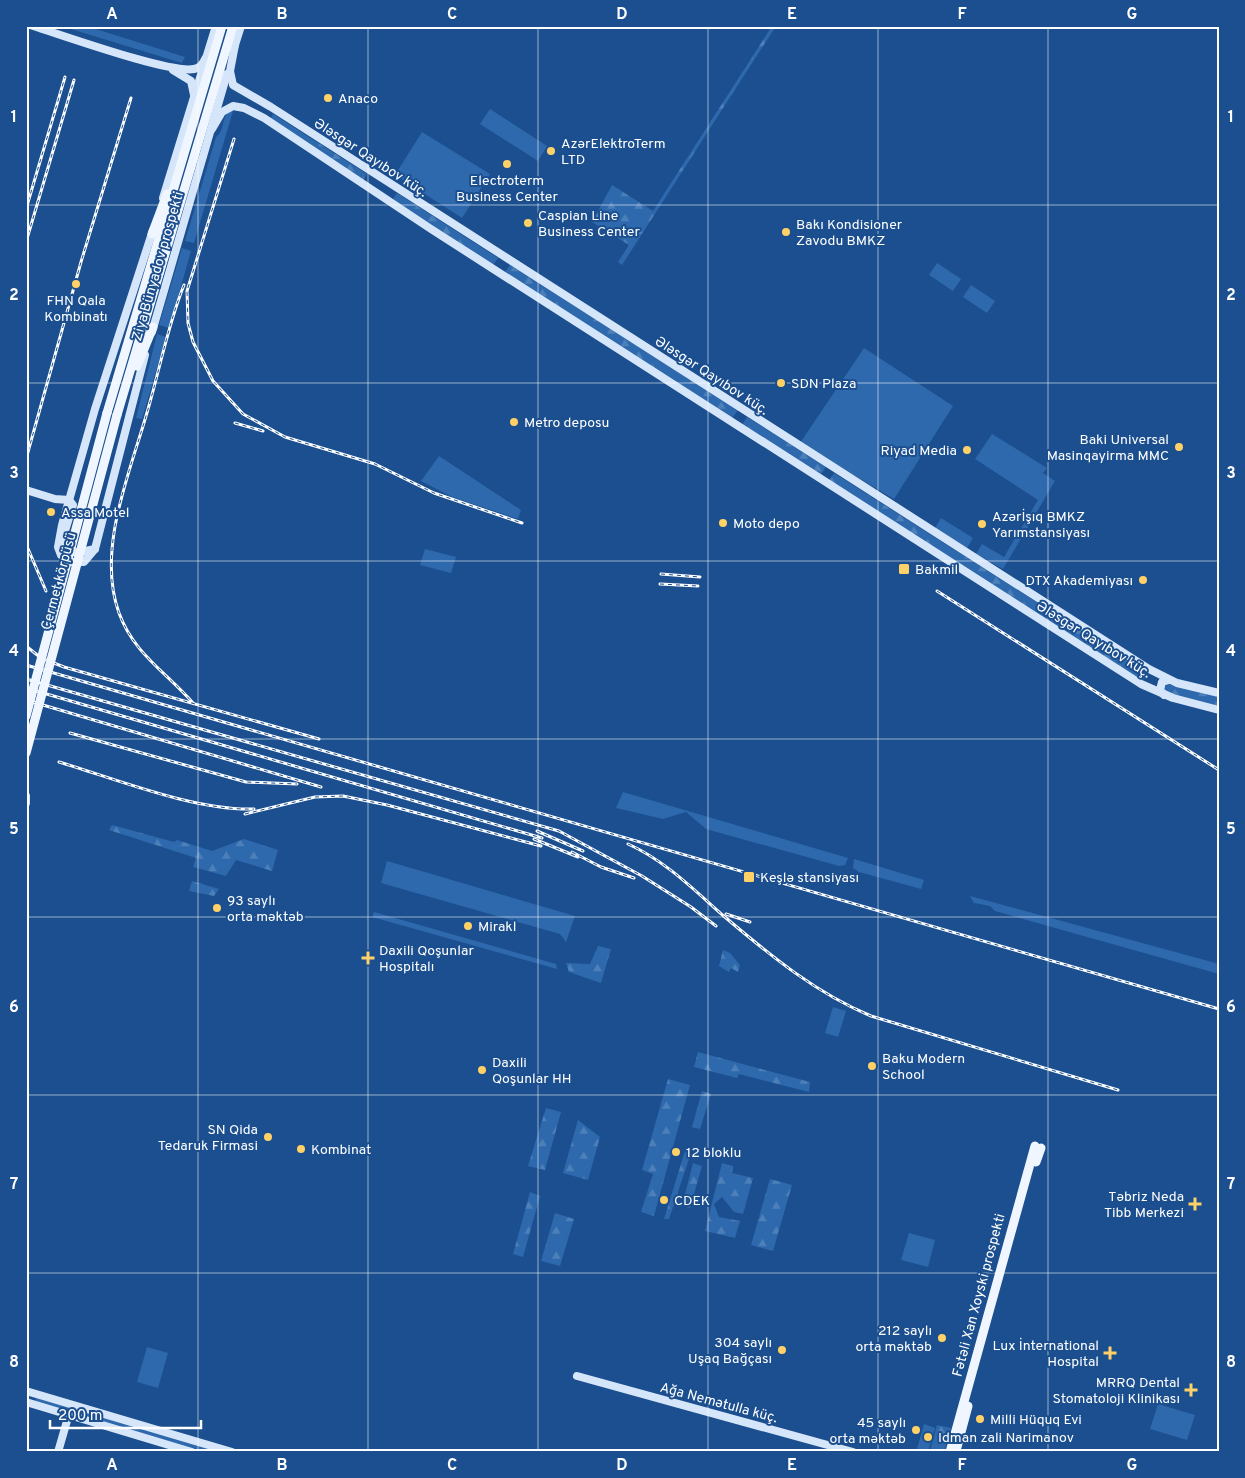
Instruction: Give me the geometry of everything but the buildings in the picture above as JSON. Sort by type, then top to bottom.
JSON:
[{"type":"main road","points":[[33,26],[169,68],[191,81],[194,102]]},
{"type":"main road","name":"Ziya Bünyadov prospekti","points":[[69,500],[95,409],[194,102],[216,26]]},
{"type":"main road","name":"Ziya Bünyadov prospekti","points":[[107,412],[222,26]]},
{"type":"main road","name":"Ziya Bünyadov prospekti","points":[[116,415],[233,26]]},
{"type":"main road","name":"Ziya Bünyadov prospekti","points":[[95,549],[153,327],[212,129],[240,26]]},
{"type":"main road","points":[[169,68],[197,68],[204,62],[212,41]]},
{"type":"main road","name":"Ələsgər Qayıbov küç.","points":[[235,45],[230,71],[231,82],[1152,671],[1169,680],[1219,693]]},
{"type":"main road","name":"Ələsgər Qayıbov küç.","points":[[212,129],[222,112],[232,106],[244,108],[264,118],[497,271],[1142,684],[1164,695],[1219,710]]},
{"type":"main road","points":[[264,118],[271,107]]},
{"type":"main road","points":[[134,321],[152,234],[194,124]]},
{"type":"main road","points":[[380,195],[381,178]]},
{"type":"main road","points":[[116,415],[153,327],[170,240]]},
{"type":"main road","points":[[497,271],[506,258]]},
{"type":"main road","points":[[736,424],[745,410]]},
{"type":"main road","name":"Çermet körpüsü","points":[[26,716],[107,412]]},
{"type":"main road","name":"Çermet körpüsü","points":[[26,753],[116,415]]},
{"type":"main road","points":[[822,480],[832,466]]},
{"type":"main road","points":[[26,490],[55,499],[69,500]]},
{"type":"main road","points":[[55,499],[63,512],[62,525]]},
{"type":"main road","points":[[69,500],[58,543],[59,552],[64,559],[75,564],[84,562],[95,549]]},
{"type":"main road","points":[[69,500],[72,507],[64,534],[65,544],[76,553],[95,549]]},
{"type":"main road","points":[[1142,684],[1151,680],[1152,671]]},
{"type":"main road","points":[[1164,695],[1160,690],[1160,686],[1162,682],[1169,680]]},
{"type":"main road","points":[[26,796],[26,803]]},
{"type":"main road","name":"Fətəli Xan Xoyski prospekti","points":[[950,1452],[1038,1147],[956,1452]]},
{"type":"main road","name":"Ağa Nemətulla küç.","points":[[577,1376],[853,1452]]},
{"type":"main road","points":[[192,1452],[29,1402],[30,1392],[232,1452]]},
{"type":"main road","points":[[58,1452],[68,1414]]},
{"type":"green space","points":[[61,26],[86,26],[185,57],[182,63]]},
{"type":"green space","points":[[772,26],[776,26],[622,265],[618,262],[629,245],[592,222],[612,185],[653,211]]},
{"type":"green space","points":[[490,109],[547,146],[538,161],[480,124]]},
{"type":"green space","points":[[230,111],[233,111],[194,243],[185,241],[216,137],[221,131],[225,117]]},
{"type":"green space","points":[[273,114],[367,174],[363,180],[270,120]]},
{"type":"green space","points":[[422,132],[490,174],[462,218],[395,175]]},
{"type":"green space","points":[[397,193],[498,258],[493,265],[393,199]]},
{"type":"green space","points":[[182,248],[191,251],[169,328],[159,325]]},
{"type":"green space","points":[[937,263],[961,279],[953,291],[929,275]]},
{"type":"green space","points":[[510,265],[738,410],[732,418],[505,272]]},
{"type":"green space","points":[[971,285],[995,301],[987,313],[963,297]]},
{"type":"green space","points":[[157,334],[166,337],[142,419],[136,418]]},
{"type":"green space","points":[[864,348],[953,406],[894,499],[800,443]]},
{"type":"green space","points":[[747,417],[826,467],[821,474],[742,425]]},
{"type":"green space","points":[[992,434],[1047,468],[1043,473],[1055,481],[1003,569],[976,554],[982,544],[1004,557],[1038,500],[975,459]]},
{"type":"green space","points":[[439,456],[521,510],[518,519],[452,497],[421,481]]},
{"type":"green space","points":[[834,473],[1143,670],[1148,676],[1142,680],[1139,679],[829,481]]},
{"type":"green space","points":[[941,518],[973,538],[967,548],[935,528]]},
{"type":"green space","points":[[425,549],[456,557],[451,573],[420,565]]},
{"type":"green space","points":[[1169,684],[1219,697],[1219,707],[1179,698],[1165,691],[1163,688]]},
{"type":"green space","points":[[623,792],[848,858],[845,865],[839,866],[706,829],[686,812],[663,819],[616,808]]},
{"type":"green space","points":[[112,825],[174,842],[177,840],[212,851],[244,839],[278,850],[272,871],[236,860],[226,876],[193,867],[196,858],[109,830]]},
{"type":"green space","points":[[854,859],[924,880],[921,889],[859,872],[853,868]]},
{"type":"green space","points":[[387,861],[575,916],[566,942],[560,934],[381,883]]},
{"type":"green space","points":[[192,881],[219,889],[214,896],[189,891]]},
{"type":"green space","points":[[970,896],[1219,964],[1219,974],[995,911],[990,906],[974,903]]},
{"type":"green space","points":[[374,912],[556,964],[557,969],[372,917]]},
{"type":"green space","points":[[598,946],[611,949],[601,983],[569,972],[566,963],[590,964]]},
{"type":"green space","points":[[723,950],[730,953],[740,965],[738,972],[731,968],[729,972],[719,966]]},
{"type":"green space","points":[[833,1007],[846,1011],[838,1037],[825,1033]]},
{"type":"green space","points":[[698,1052],[810,1082],[809,1092],[739,1074],[737,1078],[694,1067]]},
{"type":"green space","points":[[668,1079],[690,1085],[654,1216],[641,1212],[653,1174],[642,1170]]},
{"type":"green space","points":[[702,1091],[711,1094],[700,1129],[692,1127]]},
{"type":"green space","points":[[546,1108],[561,1112],[545,1170],[528,1166]]},
{"type":"green space","points":[[578,1120],[600,1137],[588,1180],[563,1173]]},
{"type":"green space","points":[[685,1151],[691,1153],[669,1219],[664,1219]]},
{"type":"green space","points":[[693,1163],[702,1166],[690,1208],[682,1206]]},
{"type":"green space","points":[[722,1163],[733,1166],[732,1173],[753,1178],[743,1214],[734,1212],[722,1197],[714,1204],[719,1217],[740,1221],[735,1238],[705,1231]]},
{"type":"green space","points":[[770,1179],[792,1185],[773,1251],[751,1245]]},
{"type":"green space","points":[[530,1192],[540,1196],[523,1257],[513,1254]]},
{"type":"green space","points":[[555,1213],[574,1219],[560,1266],[541,1261]]},
{"type":"green space","points":[[909,1233],[935,1240],[928,1267],[901,1260]]},
{"type":"green space","points":[[147,1347],[168,1353],[158,1388],[137,1382]]},
{"type":"green space","points":[[36,1398],[223,1452],[207,1452],[35,1402]]},
{"type":"green space","points":[[1158,1404],[1195,1415],[1187,1440],[1150,1429]]},
{"type":"green space","points":[[924,1424],[935,1428],[928,1452],[917,1449]]},
{"type":"green space","points":[[937,1425],[951,1428],[944,1452],[930,1451]]},
{"type":"railway","points":[[26,209],[65,77]]},
{"type":"railway","points":[[26,242],[74,80]]},
{"type":"railway","points":[[26,459],[81,262],[131,98]]},
{"type":"railway","points":[[234,139],[187,291],[188,323],[193,342],[213,381],[243,414],[285,437],[375,464],[434,493],[522,523]]},
{"type":"railway","points":[[184,285],[126,479],[114,534],[111,561],[113,588],[119,613],[125,627],[142,651],[193,703]]},
{"type":"railway","points":[[235,423],[263,431]]},
{"type":"railway","points":[[26,544],[46,591]]},
{"type":"railway","points":[[661,574],[700,577]]},
{"type":"railway","points":[[660,584],[698,586]]},
{"type":"railway","points":[[937,591],[1219,770]]},
{"type":"railway","points":[[26,646],[41,658],[64,667],[319,739]]},
{"type":"railway","points":[[26,665],[1219,1009]]},
{"type":"railway","points":[[26,679],[559,831],[642,876],[691,907],[716,926]]},
{"type":"railway","points":[[26,688],[542,838]]},
{"type":"railway","points":[[26,700],[321,787]]},
{"type":"railway","points":[[70,733],[246,782],[297,784]]},
{"type":"railway","points":[[59,762],[156,793],[207,805],[254,809]]},
{"type":"railway","points":[[245,814],[315,797],[343,796],[387,805],[541,846]]},
{"type":"railway","points":[[537,831],[583,851]]},
{"type":"railway","points":[[534,839],[578,857]]},
{"type":"railway","points":[[628,844],[668,868],[777,960],[813,985],[851,1007],[871,1016],[1118,1090]]},
{"type":"railway","points":[[572,852],[601,867],[634,878]]},
{"type":"railway","points":[[726,914],[750,922]]},
{"type":"place","name":"Anaco","points":[[328,98]]},
{"type":"place","name":"AzərElektroTerm LTD","points":[[551,151]]},
{"type":"place","name":"Electroterm Business Center","points":[[507,164]]},
{"type":"place","name":"Caspian Line Business Center","points":[[528,223]]},
{"type":"place","name":"Bakı Kondisioner Zavodu BMKZ","points":[[786,232]]},
{"type":"place","name":"FHN Qala Kombinatı","points":[[76,284]]},
{"type":"place","name":"SDN Plaza","points":[[781,383]]},
{"type":"place","name":"Metro deposu","points":[[514,422]]},
{"type":"place","name":"Baki Universal Masinqayirma MMC","points":[[1179,447]]},
{"type":"place","name":"Riyad Media","points":[[967,450]]},
{"type":"place","name":"Assa Motel","points":[[51,512]]},
{"type":"place","name":"Moto depo","points":[[723,523]]},
{"type":"place","name":"Azərİşıq BMKZ Yarımstansiyası","points":[[982,524]]},
{"type":"place","name":"Bakmil","points":[[904,569]]},
{"type":"place","name":"DTX Akademiyası","points":[[1143,580]]},
{"type":"place","name":"Keşlə stansiyası","points":[[749,877]]},
{"type":"place","name":"93 saylı orta məktəb","points":[[217,908]]},
{"type":"place","name":"Mirakl","points":[[468,926]]},
{"type":"place","name":"Daxili Qoşunlar Hospitalı","points":[[368,958]]},
{"type":"place","name":"Baku Modern School","points":[[872,1066]]},
{"type":"place","name":"Daxili Qoşunlar HH","points":[[482,1070]]},
{"type":"place","name":"SN Qida Tedaruk Firmasi","points":[[268,1137]]},
{"type":"place","name":"Kombinat","points":[[301,1149]]},
{"type":"place","name":"12 bloklu","points":[[676,1152]]},
{"type":"place","name":"CDEK","points":[[664,1200]]},
{"type":"place","name":"Təbriz Neda Tibb Merkezi","points":[[1195,1204]]},
{"type":"place","name":"212 saylı orta məktəb","points":[[942,1338]]},
{"type":"place","name":"304 saylı Uşaq Bağçası","points":[[782,1350]]},
{"type":"place","name":"Lux İnternational Hospital","points":[[1110,1353]]},
{"type":"place","name":"MRRQ Dental Stomatoloji Klinikası","points":[[1191,1390]]},
{"type":"place","name":"Milli Hüquq Evi","points":[[980,1419]]},
{"type":"place","name":"45 saylı orta məktəb","points":[[916,1430]]},
{"type":"place","name":"Idman zali Narimanov","points":[[928,1437]]}]
